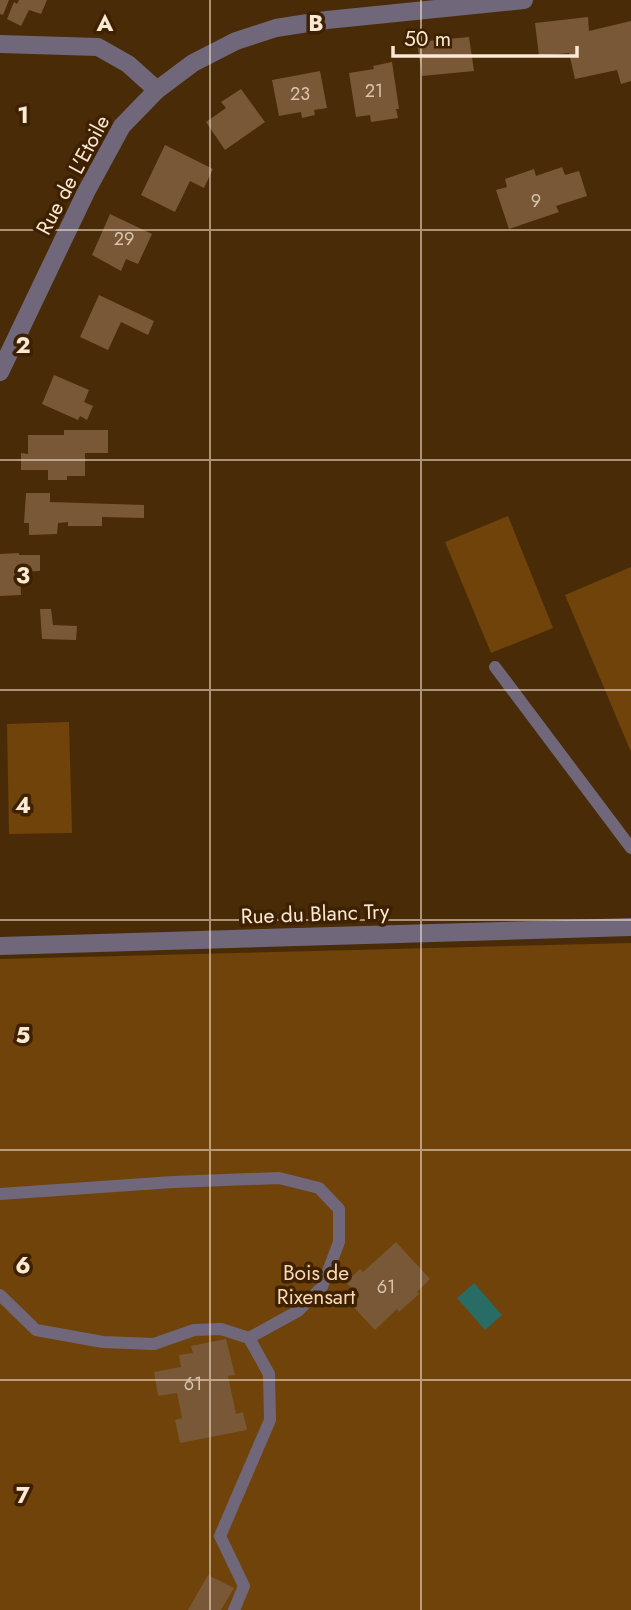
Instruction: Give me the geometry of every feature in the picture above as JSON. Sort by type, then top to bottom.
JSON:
[{"type":"street","name":"Rue de L'Etoile","points":[[0,372],[86,192],[122,126],[157,90],[193,63],[236,41],[276,28],[327,20],[524,0]]},
{"type":"street","points":[[0,44],[98,47],[128,64],[157,90]]},
{"type":"street","name":"Rue du Blanc Try","points":[[0,946],[631,927]]},
{"type":"lane","points":[[495,667],[631,848]]},
{"type":"lane","points":[[0,1194],[279,1178],[319,1188],[339,1209],[339,1242],[321,1287],[298,1311],[249,1338]]},
{"type":"lane","points":[[0,1295],[36,1330],[103,1342],[154,1344],[194,1330],[221,1329],[249,1338],[269,1374],[270,1420],[220,1536],[244,1586],[234,1610]]},
{"type":"green space","points":[[508,516],[553,628],[491,653],[445,542]]},
{"type":"green space","points":[[631,567],[631,752],[565,595]]},
{"type":"green space","points":[[69,722],[72,833],[9,834],[7,724]]},
{"type":"green space","name":"Bois de Rixensart","points":[[631,943],[631,1610],[0,1610],[0,959]]},
{"type":"water","points":[[474,1283],[502,1315],[485,1330],[457,1298]]},
{"type":"building","points":[[0,0],[9,0],[3,15],[0,14]]},
{"type":"building","points":[[19,0],[47,0],[41,14],[29,10],[21,26],[7,19],[14,2],[17,4]]},
{"type":"building","points":[[588,17],[589,31],[631,21],[631,81],[621,84],[617,70],[575,79],[569,53],[539,56],[535,23]]},
{"type":"building","points":[[469,37],[474,71],[422,76],[417,42]]},
{"type":"building","points":[[392,62],[398,118],[371,122],[370,115],[356,117],[349,73],[374,69],[373,66]]},
{"type":"building","points":[[320,71],[327,108],[314,110],[315,115],[302,118],[301,112],[279,116],[272,80]]},
{"type":"building","points":[[241,89],[265,122],[225,150],[206,122],[226,108],[221,102]]},
{"type":"building","points":[[165,145],[213,169],[204,188],[190,181],[175,212],[141,195]]},
{"type":"building","points":[[562,167],[565,175],[579,171],[587,196],[556,206],[559,212],[509,229],[496,190],[507,187],[505,179],[534,169],[536,176]]},
{"type":"building","points":[[110,214],[152,234],[138,264],[126,259],[121,271],[92,255]]},
{"type":"building","points":[[99,295],[154,321],[148,335],[121,322],[108,350],[80,337]]},
{"type":"building","points":[[54,375],[89,390],[84,402],[93,406],[87,420],[80,416],[78,420],[42,404]]},
{"type":"building","points":[[64,430],[108,430],[108,453],[85,453],[85,476],[67,476],[67,480],[48,480],[48,470],[21,470],[21,453],[28,454],[28,435],[64,435]]},
{"type":"building","points":[[26,493],[50,493],[50,502],[144,505],[144,518],[102,517],[102,526],[68,526],[68,522],[58,523],[57,534],[29,535],[29,523],[24,523]]},
{"type":"building","points":[[0,554],[40,555],[40,571],[20,572],[21,595],[0,596]]},
{"type":"building","points":[[40,609],[51,609],[53,625],[77,626],[76,640],[42,639]]},
{"type":"building","points":[[396,1242],[430,1279],[417,1292],[419,1294],[399,1312],[397,1309],[375,1330],[348,1301],[356,1293],[346,1282],[360,1269],[363,1272]]},
{"type":"building","points":[[226,1339],[235,1375],[228,1376],[236,1414],[243,1412],[247,1430],[180,1443],[175,1420],[182,1418],[177,1393],[158,1396],[154,1372],[181,1367],[179,1355],[193,1353],[191,1346]]},
{"type":"building","points":[[208,1575],[234,1588],[221,1610],[188,1610]]}]
